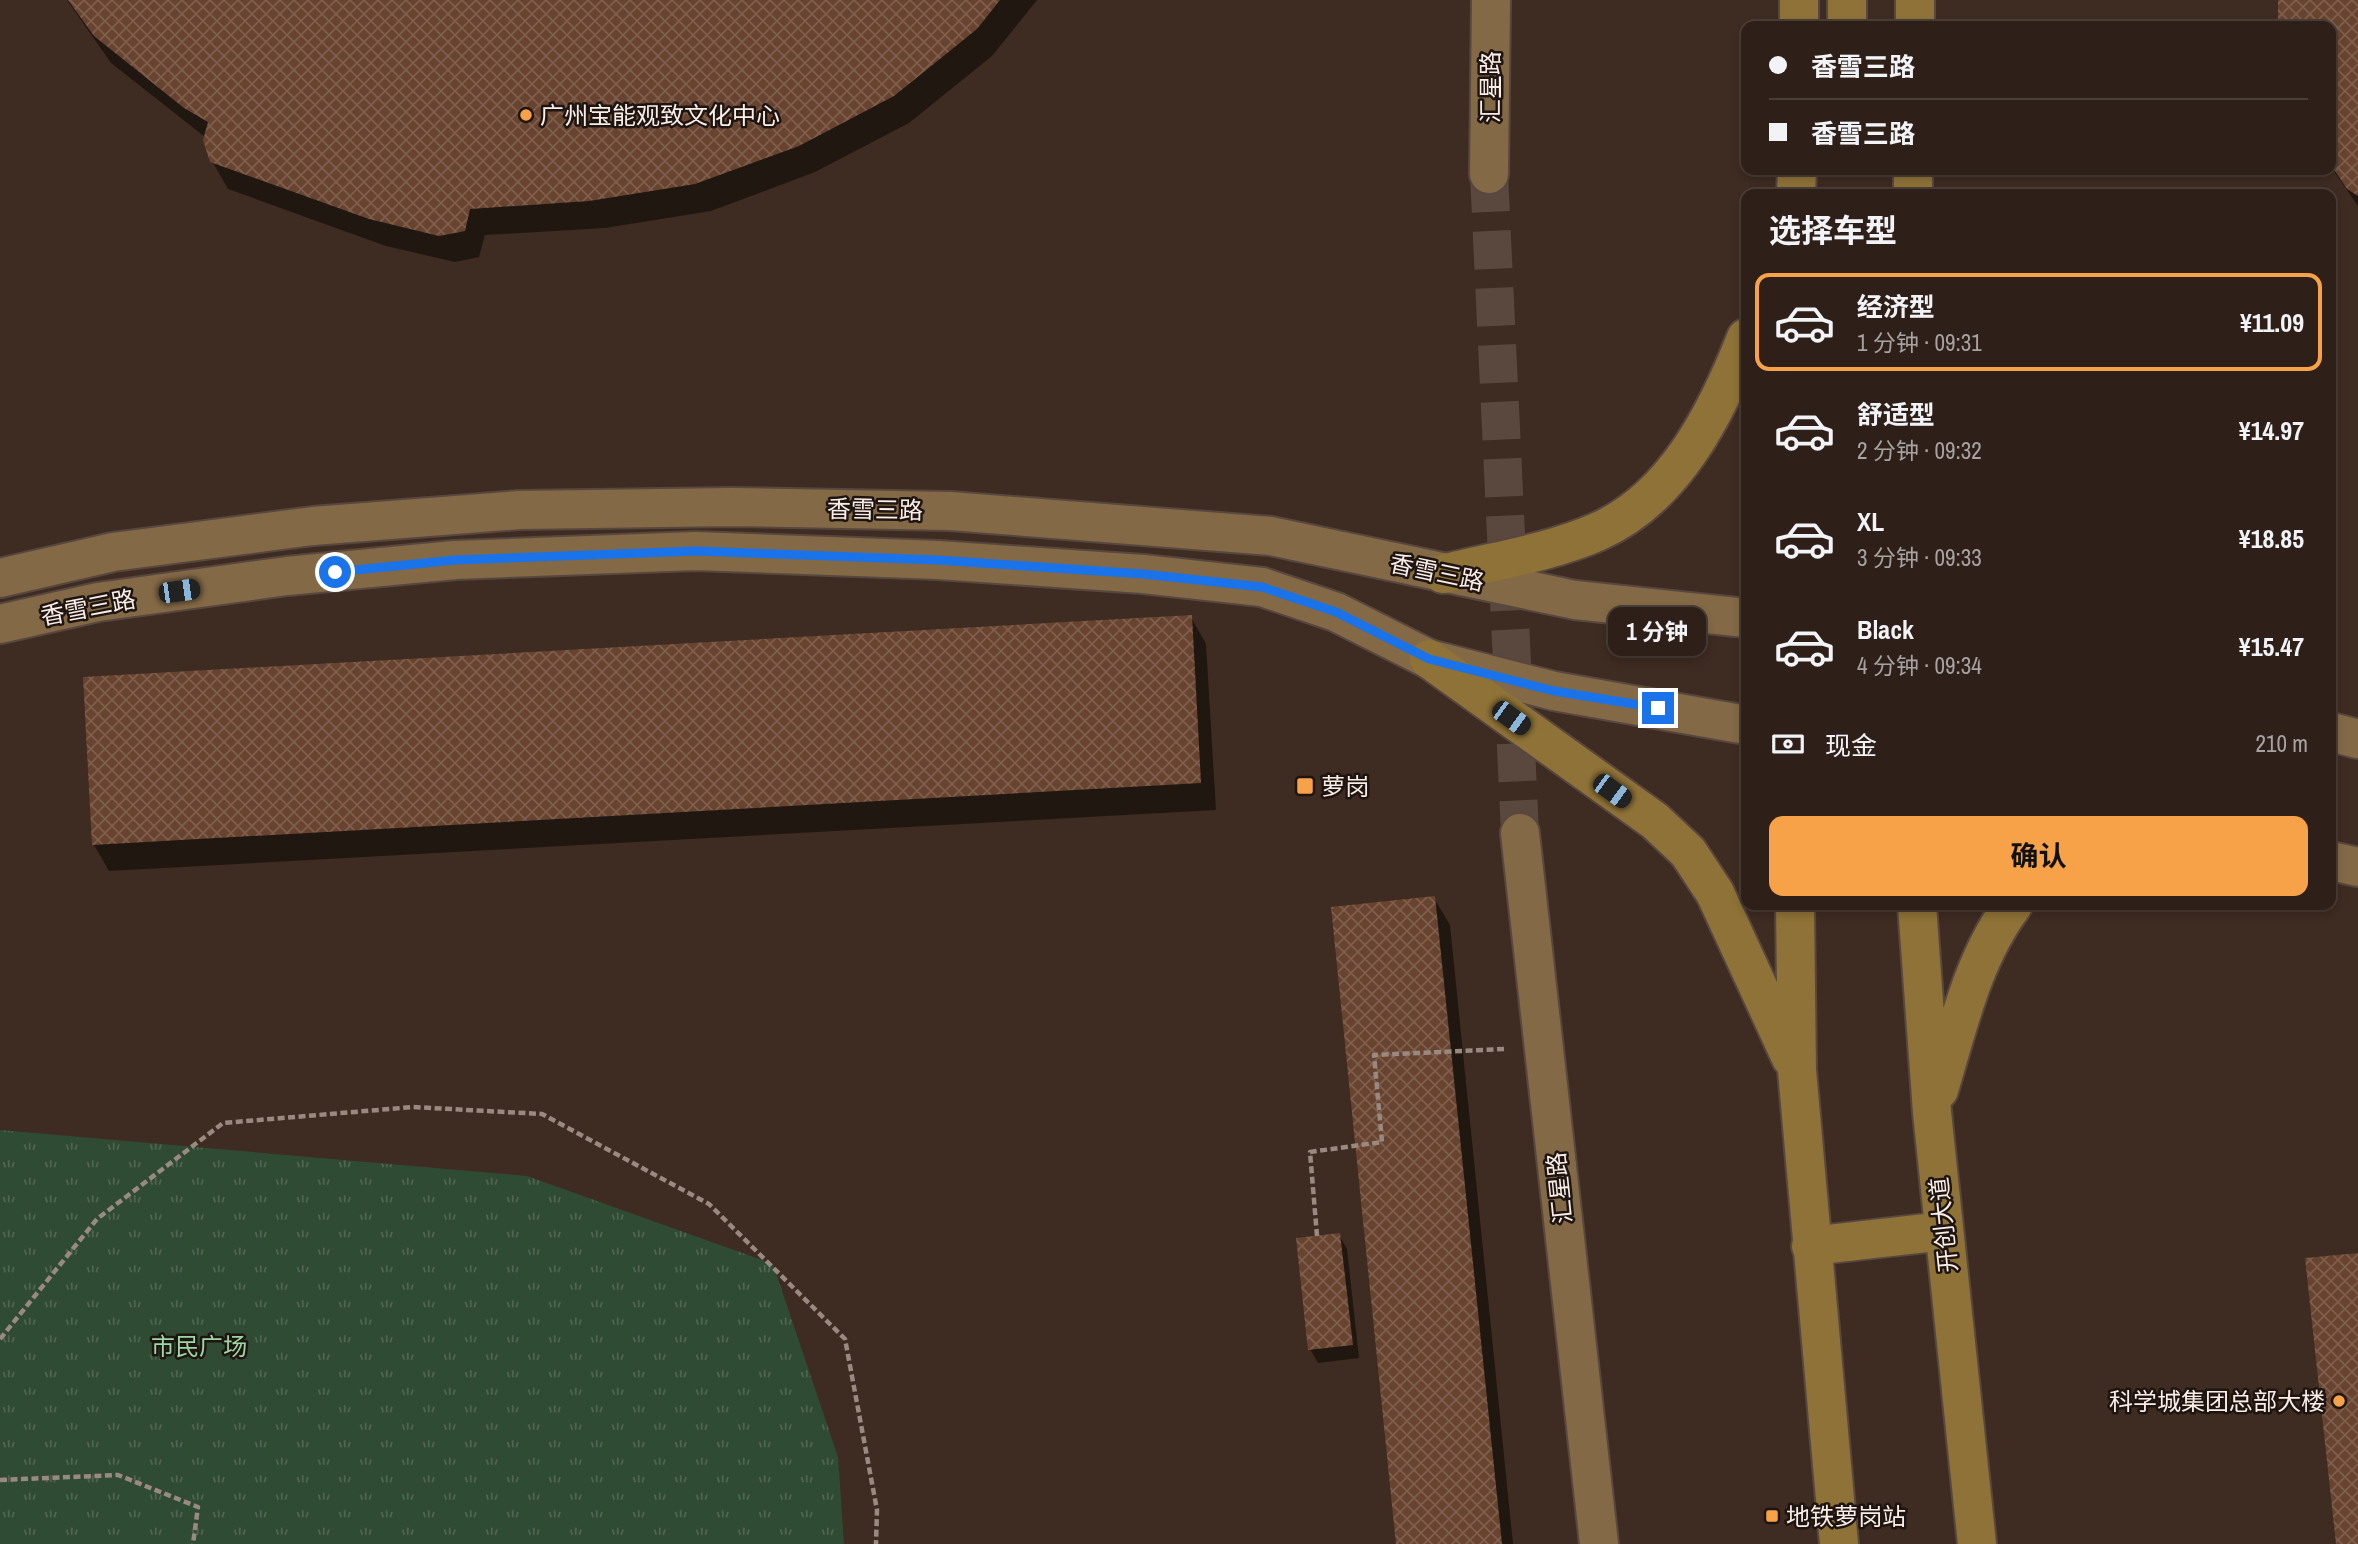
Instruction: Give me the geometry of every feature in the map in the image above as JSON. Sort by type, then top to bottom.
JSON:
[{"type":"main road","name":"汇星路","points":[[1489,174],[1491,0]]},
{"type":"main road","points":[[1799,0],[1799,21]]},
{"type":"main road","points":[[1847,0],[1847,21]]},
{"type":"main road","points":[[1443,574],[1598,531],[1641,506],[1675,468],[1711,418],[1741,349]]},
{"type":"main road","name":"香雪三路","points":[[0,578],[113,552],[313,526],[519,510],[732,506],[950,511],[1271,536],[1575,600],[1741,617]]},
{"type":"main road","name":"香雪三路","points":[[0,624],[98,602],[288,576],[455,560],[696,551],[937,560],[1143,574],[1262,587],[1336,612],[1429,659],[1554,691],[1741,724]]},
{"type":"main road","points":[[1429,659],[1655,821],[1688,852],[1715,893],[1797,1070]]},
{"type":"main road","points":[[2336,733],[2358,738]]},
{"type":"main road","name":"汇星路","points":[[1520,833],[1599,1544]]},
{"type":"main road","points":[[2336,862],[2358,867]]},
{"type":"main road","points":[[1795,910],[1797,1070],[1839,1544]]},
{"type":"main road","name":"开创大道","points":[[1917,910],[1944,1231],[1977,1544]]},
{"type":"main road","points":[[1933,1112],[1966,1003],[1988,943],[1993,931],[2009,910]]},
{"type":"main road","points":[[1811,1246],[1944,1231]]},
{"type":"path","points":[[1317,1236],[1310,1152],[1382,1142],[1374,1055],[1543,1047]]},
{"type":"path","points":[[0,1339],[97,1219],[223,1123],[413,1107],[542,1114],[709,1203],[845,1339],[877,1510],[876,1544]]},
{"type":"path","points":[[0,1479],[118,1475],[198,1507],[193,1544]]},
{"type":"green space","name":"市民广场","points":[[0,1130],[527,1176],[773,1264],[838,1457],[844,1544],[0,1544]]},
{"type":"building","name":"广州宝能观致文化中心","points":[[68,0],[1000,0],[977,29],[894,96],[799,146],[695,184],[589,201],[470,209],[465,231],[439,236],[369,219],[210,162],[203,140],[208,122],[184,108],[94,36]]},
{"type":"building","points":[[2278,0],[2358,0],[2358,196],[2347,189],[2336,172],[2336,21],[2278,21]]},
{"type":"building","points":[[1192,615],[1201,783],[92,845],[83,677]]},
{"type":"building","points":[[1435,896],[1502,1544],[1396,1544],[1331,907]]},
{"type":"building","points":[[1340,1233],[1353,1345],[1308,1350],[1296,1238]]},
{"type":"building","name":"科学城集团总部大楼","points":[[2358,1253],[2358,1544],[2336,1544],[2305,1258]]},
{"type":"tunnel","points":[[1489,174],[1520,833]]},
{"type":"place","name":"广州宝能观致文化中心","points":[[526,115]]},
{"type":"place","name":"萝岗","points":[[1305,786]]},
{"type":"place","name":"科学城集团总部大楼","points":[[2339,1401]]},
{"type":"place","name":"地铁萝岗站","points":[[1772,1516]]},
{"type":"route","points":[[335,572],[455,560],[696,551],[937,560],[1143,574],[1262,587],[1336,612],[1429,659],[1554,691],[1658,708]]}]
